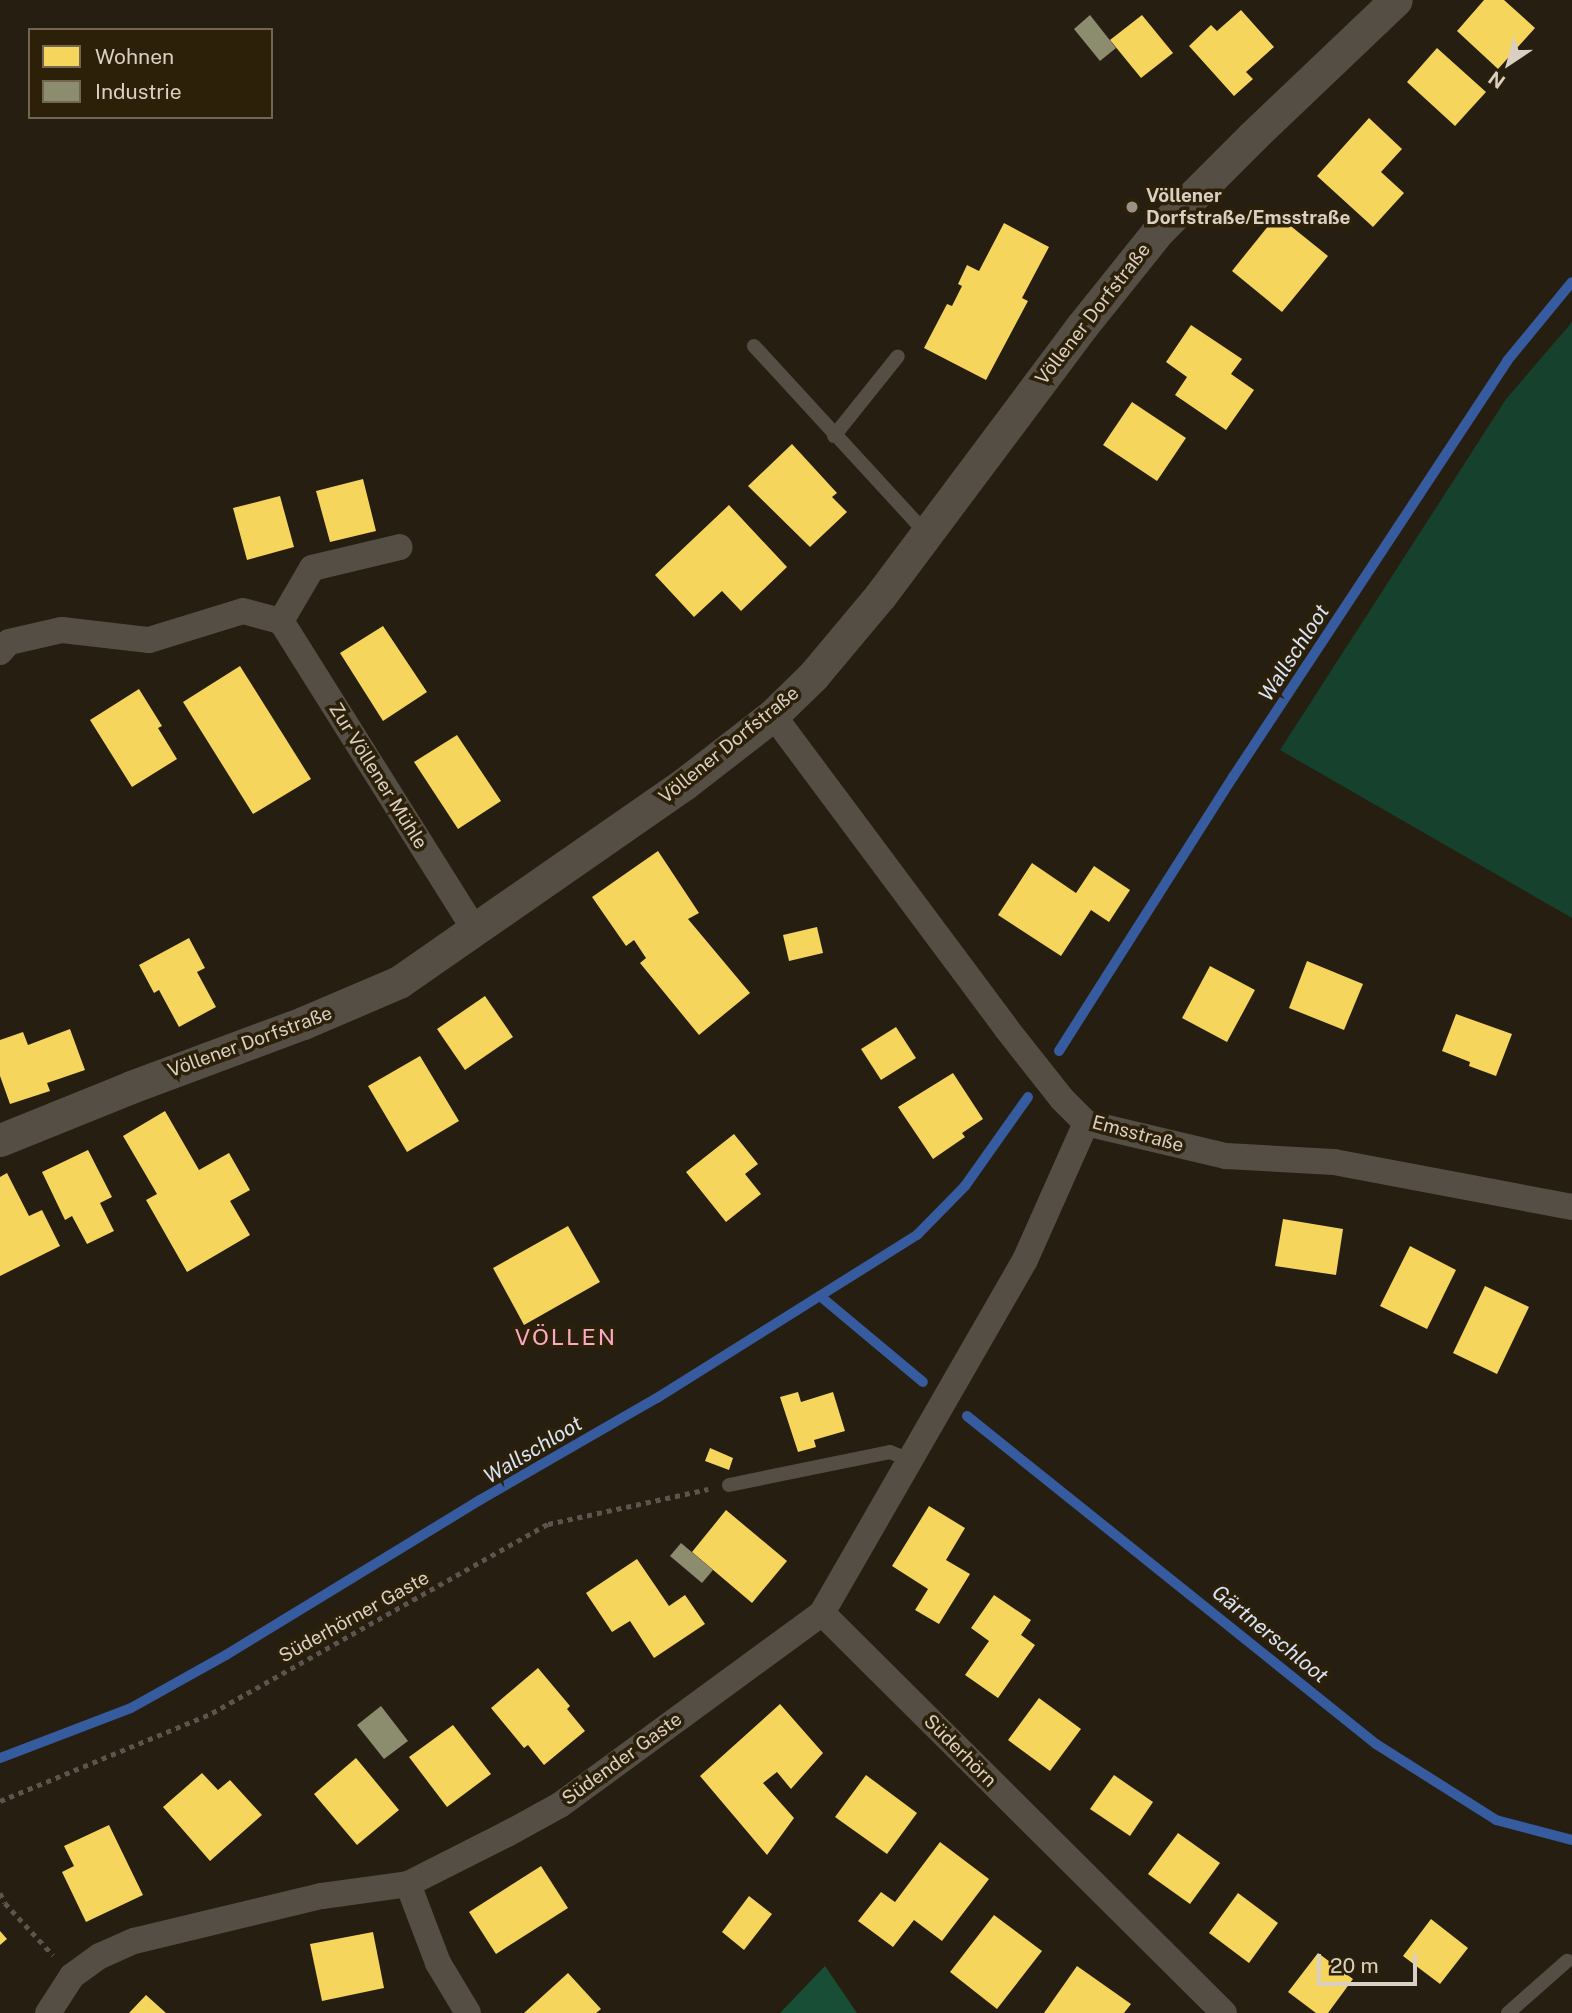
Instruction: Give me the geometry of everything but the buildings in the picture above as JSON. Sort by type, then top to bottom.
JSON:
[{"type":"street","name":"Völlener Dorfstraße","points":[[0,1140],[352,1004],[399,982],[684,784],[773,715],[842,642],[927,534],[1082,326],[1158,231],[1253,135],[1396,0]]},
{"type":"street","points":[[0,652],[9,642],[62,630],[149,640],[243,611],[281,621],[312,568],[400,547]]},
{"type":"street","name":"Zur Völlener Mühle","points":[[281,621],[475,930]]},
{"type":"street","name":"Emsstraße","points":[[773,715],[1006,1028],[1062,1099],[1086,1123],[1226,1156],[1335,1162],[1484,1188],[1572,1207]]},
{"type":"street","points":[[822,1613],[1025,1260],[1086,1123]]},
{"type":"street","name":"Südender Gaste","points":[[48,2013],[72,1976],[100,1956],[134,1941],[322,1896],[408,1884],[560,1805],[822,1613]]},
{"type":"street","name":"Süderhörn","points":[[822,1613],[1224,2013]]},
{"type":"street","points":[[408,1884],[438,1963],[468,2013]]},
{"type":"lane","points":[[754,346],[927,534]]},
{"type":"lane","points":[[834,436],[898,356]]},
{"type":"lane","points":[[729,1485],[890,1451],[910,1460]]},
{"type":"lane","points":[[1508,2013],[1567,1961]]},
{"type":"path","name":"Süderhörner Gaste","points":[[0,1801],[212,1713],[548,1524],[729,1485]]},
{"type":"path","points":[[0,1893],[5,1903],[72,1976]]},
{"type":"green space","points":[[1572,322],[1572,918],[1280,750],[1506,399]]},
{"type":"green space","points":[[825,1966],[857,2013],[780,2013]]},
{"type":"waterway","name":"Wallschloot","points":[[1059,1051],[1233,777],[1507,361],[1572,282]]},
{"type":"waterway","name":"Wallschloot","points":[[0,1758],[131,1708],[226,1655],[480,1500],[657,1398],[917,1235],[965,1186],[1028,1097]]},
{"type":"waterway","name":"Gärtnerschloot","points":[[820,1296],[923,1382]]},
{"type":"waterway","name":"Gärtnerschloot","points":[[967,1416],[1376,1744],[1496,1820],[1572,1840]]},
{"type":"place","name":"Völlener Dorfstraße/Emsstraße","points":[[1132,207]]},
{"type":"district","name":"VÖLLEN","points":[[566,1337]]}]
